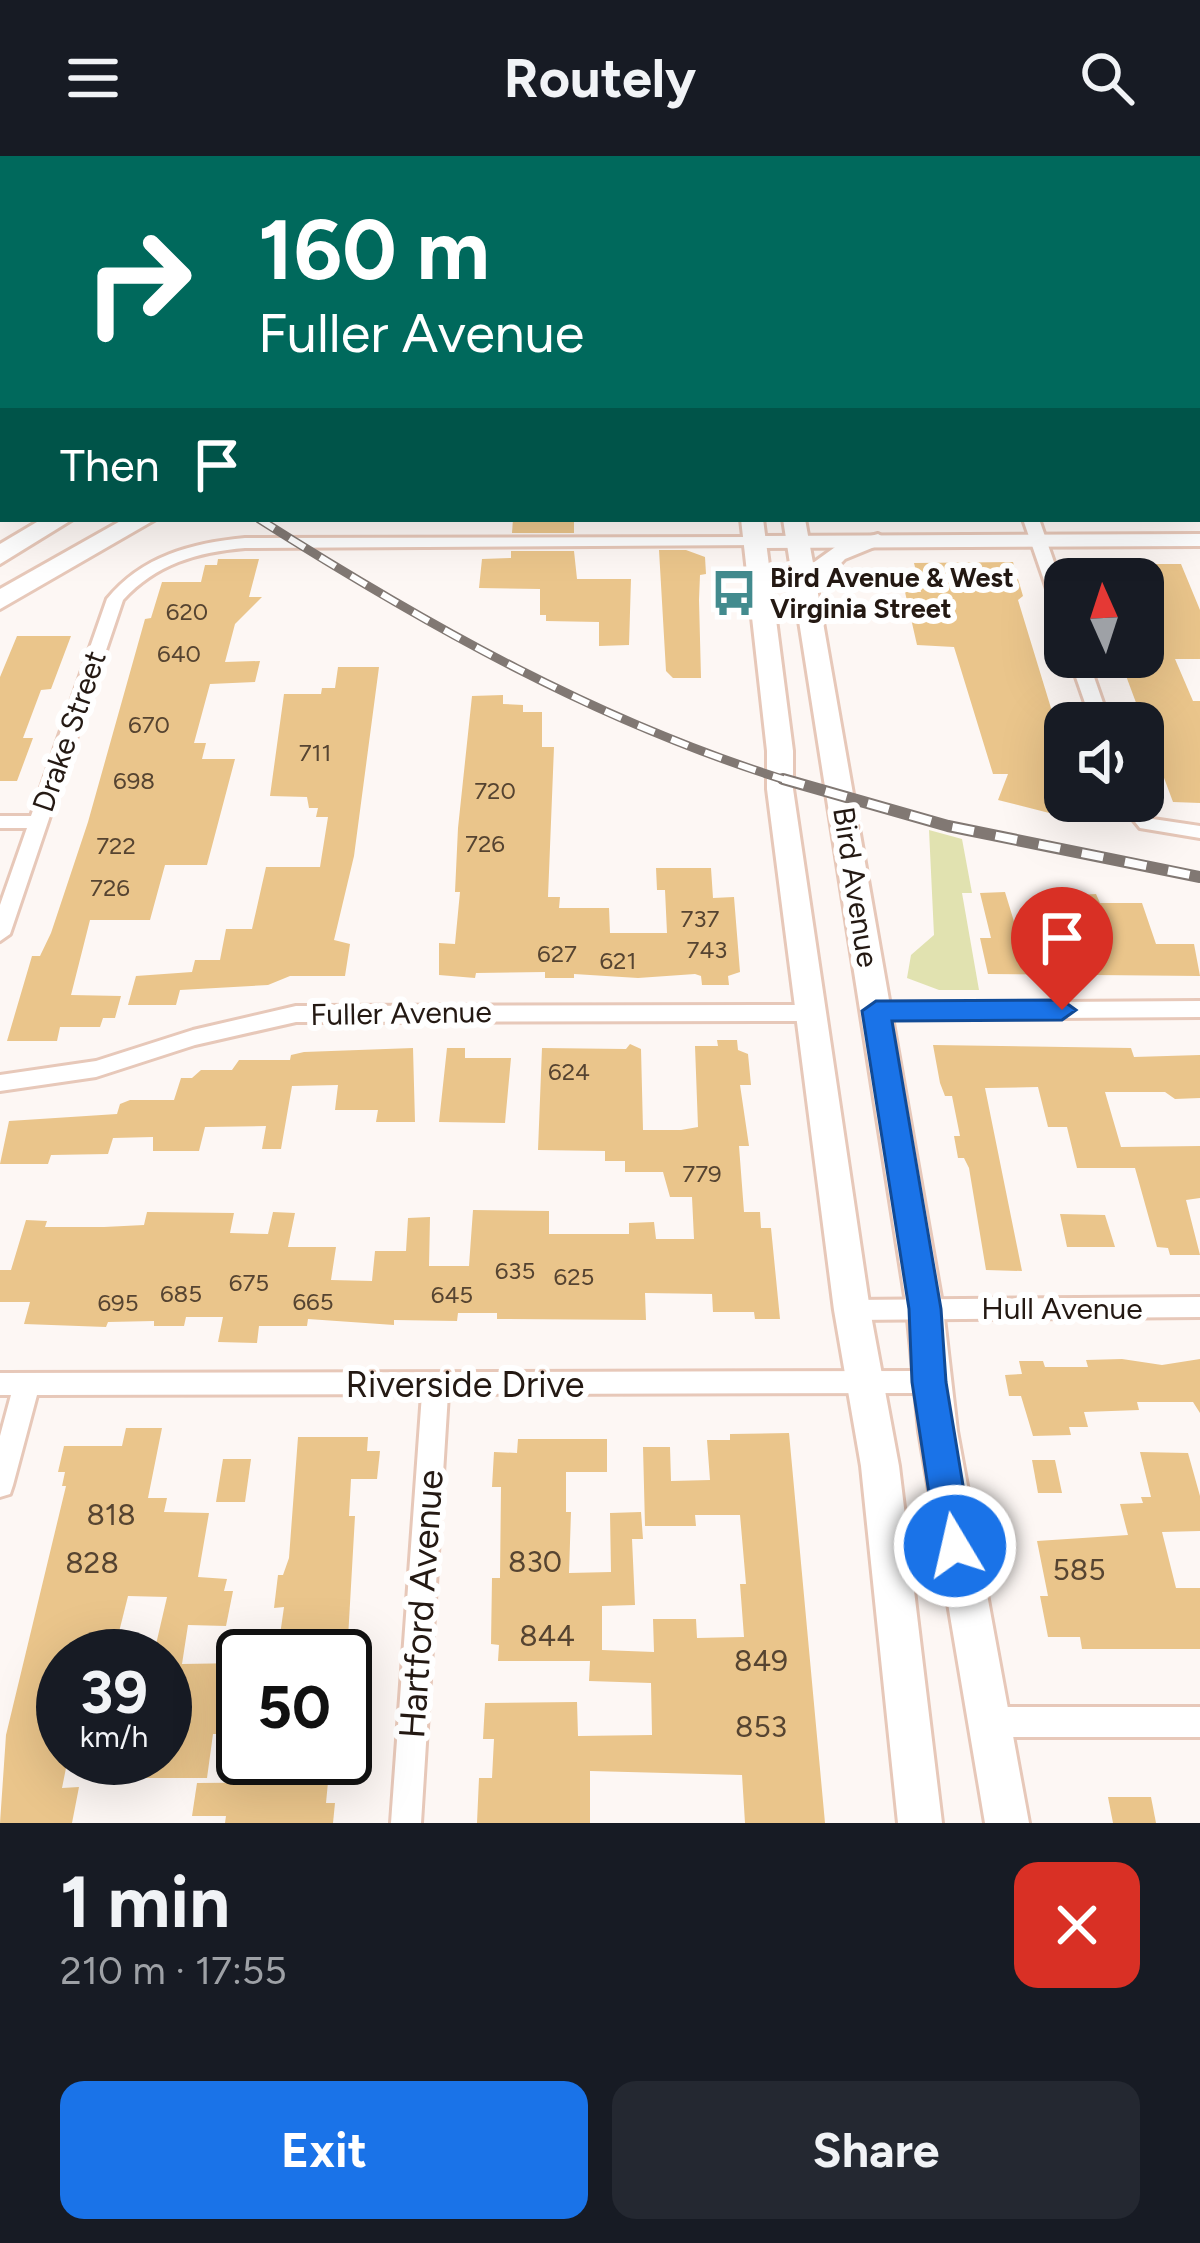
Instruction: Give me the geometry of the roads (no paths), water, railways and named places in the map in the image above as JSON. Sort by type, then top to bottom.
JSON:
[{"type":"highway","points":[[0,556],[55,522]]},
{"type":"highway","points":[[0,601],[138,522]]},
{"type":"main road","name":"Bird Avenue","points":[[755,530],[780,789],[852,1310],[880,1466],[920,1823]]},
{"type":"main road","name":"Bird Avenue","points":[[797,530],[925,1309],[929,1382],[955,1546],[976,1631],[1007,1823]]},
{"type":"main road","points":[[807,586],[832,557],[853,545],[878,541]]},
{"type":"street","points":[[487,522],[484,542],[755,530],[797,530],[878,541],[1200,540]]},
{"type":"street","points":[[1032,522],[1045,558]]},
{"type":"street","name":"Drake Street","points":[[0,934],[115,599],[129,581],[174,556],[245,542],[484,542]]},
{"type":"street","points":[[0,822],[38,822]]},
{"type":"street","points":[[1145,822],[1200,832]]},
{"type":"street","points":[[876,1011],[1200,1010]]},
{"type":"street","name":"Fuller Avenue","points":[[0,1083],[96,1069],[193,1038],[296,1014],[811,1012]]},
{"type":"street","name":"Hull Avenue","points":[[852,1310],[1200,1307]]},
{"type":"street","name":"Riverside Drive","points":[[13,1384],[929,1382]]},
{"type":"street","points":[[0,1485],[13,1384]]},
{"type":"street","name":"Hartford Avenue","points":[[406,1823],[436,1384]]},
{"type":"street","points":[[991,1722],[1200,1722]]},
{"type":"railway","points":[[264,522],[517,668],[651,731],[784,779]]},
{"type":"railway","points":[[784,779],[948,826],[1200,877]]},
{"type":"railway","points":[[784,779],[792,782]]},
{"type":"place","name":"Bird Avenue & West Virginia Street","points":[[734,593]]}]
